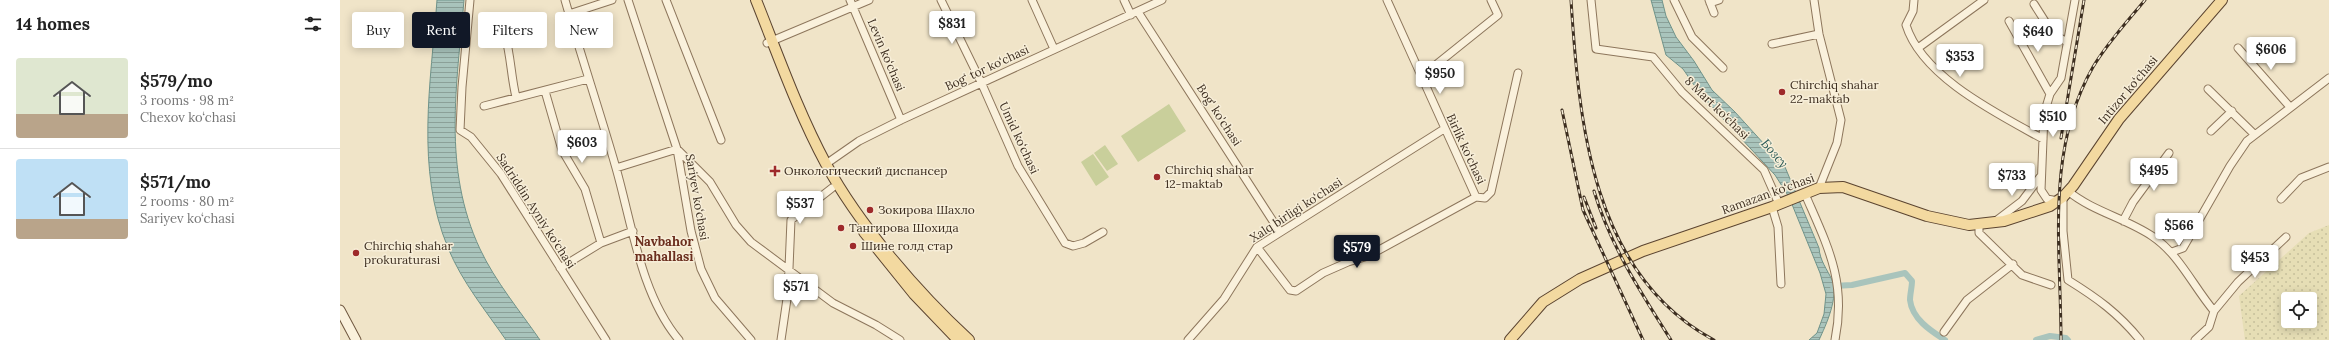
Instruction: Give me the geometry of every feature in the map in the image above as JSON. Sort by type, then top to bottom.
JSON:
[{"type":"main road","points":[[749,0],[826,164],[847,198],[882,245],[925,294],[969,340]]},
{"type":"main road","points":[[756,0],[769,42],[799,122],[832,188],[876,249],[914,294],[958,340]]},
{"type":"main road","name":"Intizor ko‘chasi","points":[[2063,196],[2118,119],[2222,0]]},
{"type":"main road","name":"Ramazan ko‘chasi","points":[[1510,340],[1543,302],[1567,286],[1643,251],[1819,188],[1843,187],[1927,216],[1960,224],[1982,225],[2032,214],[2063,196]]},
{"type":"main road","points":[[340,310],[356,340]]},
{"type":"street","name":"Sadriddin Ayniy ko‘chasi","points":[[470,0],[462,87],[460,130],[471,136],[501,174],[606,340]]},
{"type":"street","points":[[565,0],[568,12]]},
{"type":"street","points":[[575,12],[612,0]]},
{"type":"street","name":"Sariyev ko‘chasi","points":[[628,0],[677,149],[691,231],[701,269],[715,298],[752,340]]},
{"type":"street","points":[[666,0],[721,140]]},
{"type":"street","name":"Levin ko‘chasi","points":[[850,0],[901,120]]},
{"type":"street","points":[[769,42],[869,0]]},
{"type":"street","name":"Umid ko‘chasi","points":[[941,0],[981,82],[1018,166],[1065,243],[1073,246],[1084,243],[1103,232]]},
{"type":"street","points":[[1032,0],[1054,49]]},
{"type":"street","name":"Bog' ko'chasi","points":[[1124,0],[1135,13],[1280,232]]},
{"type":"street","name":"Bog‘ tor ko‘chasi","points":[[826,164],[859,141],[901,120],[1162,0]]},
{"type":"street","name":"Birlik ko‘chasi","points":[[1387,0],[1476,197]]},
{"type":"street","points":[[1422,76],[1498,15],[1491,0]]},
{"type":"street","name":"8 Mart ko‘chasi","points":[[1591,0],[1596,49],[1653,57],[1682,92],[1764,170],[1775,205],[1778,227],[1781,284]]},
{"type":"street","points":[[1674,0],[1692,37],[1723,68]]},
{"type":"street","points":[[1714,13],[1709,1],[1719,0]]},
{"type":"street","points":[[1814,0],[1819,34],[1841,120],[1837,143],[1819,188]]},
{"type":"street","points":[[1914,0],[1913,11],[1906,25],[1908,34],[1929,63],[1952,84],[2043,139]]},
{"type":"street","points":[[1918,48],[1984,0]]},
{"type":"street","points":[[2075,0],[2061,78],[2050,94],[2044,114],[2042,193],[2050,201],[2063,196],[2078,200],[2151,236],[2172,252],[2214,311]]},
{"type":"street","points":[[2034,4],[2053,34],[2067,42]]},
{"type":"street","points":[[2008,21],[2050,94]]},
{"type":"street","points":[[1772,44],[1819,34]]},
{"type":"street","points":[[508,48],[510,75],[516,97]]},
{"type":"street","points":[[579,48],[616,168],[649,285],[663,317],[679,340]]},
{"type":"street","points":[[2238,48],[2290,107]]},
{"type":"street","points":[[1257,247],[1290,290],[1296,291],[1323,273],[1348,262],[1368,256],[1476,197],[1485,198],[1492,192],[1518,73]]},
{"type":"street","points":[[2172,252],[2182,248],[2230,166],[2247,141],[2254,134],[2329,78]]},
{"type":"street","points":[[484,106],[588,79]]},
{"type":"street","points":[[2208,89],[2254,134]]},
{"type":"street","points":[[545,91],[562,150],[585,189],[601,243]]},
{"type":"street","points":[[2211,131],[2232,111]]},
{"type":"street","name":"Xalq birligi ko‘chasi","points":[[1188,340],[1224,299],[1257,247],[1444,129]]},
{"type":"street","points":[[616,168],[677,149],[710,182],[736,225],[751,242],[788,272],[833,303],[876,325],[900,340]]},
{"type":"street","points":[[2123,221],[2133,202],[2170,153]]},
{"type":"street","points":[[2280,199],[2301,178],[2329,166]]},
{"type":"street","points":[[2042,173],[2031,191],[2013,210],[1982,225],[1980,233],[2022,275],[2051,285]]},
{"type":"street","points":[[781,340],[786,313],[791,220],[832,188]]},
{"type":"street","points":[[1805,194],[1833,258],[1838,293],[1835,340]]},
{"type":"street","points":[[2063,196],[2063,232],[2068,280],[2103,302],[2124,320],[2140,340]]},
{"type":"street","points":[[560,268],[601,243],[633,231]]},
{"type":"street","points":[[2195,340],[2209,327],[2214,311],[2238,282],[2286,237]]},
{"type":"street","points":[[1944,332],[1967,300],[2012,264]]},
{"type":"shaded area","points":[[2329,225],[2329,340],[2245,340],[2239,296],[2309,233]]},
{"type":"green space","points":[[1169,104],[1186,131],[1138,162],[1121,136]]},
{"type":"green space","points":[[1105,145],[1118,164],[1107,171],[1094,153]]},
{"type":"green space","points":[[1093,154],[1109,177],[1096,186],[1081,162]]},
{"type":"water","points":[[437,0],[464,0],[463,12],[436,12]]},
{"type":"water","name":"Бозсу","points":[[1651,0],[1662,0],[1666,16],[1676,37],[1694,61],[1712,90],[1735,112],[1785,167],[1819,248],[1822,261],[1834,287],[1831,311],[1819,340],[1809,340],[1817,333],[1824,314],[1826,294],[1820,273],[1789,197],[1775,175],[1701,95],[1683,69],[1666,55]]},
{"type":"water","points":[[433,48],[459,48],[455,126],[456,157],[460,188],[468,219],[480,249],[493,273],[540,340],[506,340],[460,273],[448,248],[438,218],[428,156],[429,94]]},
{"type":"waterway","points":[[1833,286],[1852,285],[1905,273],[1912,281],[1910,300],[1914,313],[1923,324],[1945,340]]},
{"type":"waterway","points":[[2036,340],[2050,336],[2066,338],[2068,340]]},
{"type":"railway","points":[[1571,0],[1574,47],[1588,144],[1600,192],[1617,236],[1641,277],[1673,312],[1714,340]]},
{"type":"railway","points":[[2061,138],[2084,0]]},
{"type":"railway","points":[[2061,340],[2058,235],[2059,200],[2062,166],[2068,132],[2078,99],[2093,67],[2111,41],[2145,0]]},
{"type":"railway","points":[[1562,110],[1583,210],[1643,340]]},
{"type":"railway","points":[[1594,191],[1617,249],[1671,340]]},
{"type":"railway","points":[[1584,197],[1596,228]]},
{"type":"place","name":"Chirchiq shahar 22-maktab","points":[[1782,92]]},
{"type":"place","name":"Онкологический диспансер","points":[[775,171]]},
{"type":"place","name":"Chirchiq shahar 12-maktab","points":[[1157,177]]},
{"type":"place","name":"Зокирова Шахло","points":[[870,210]]},
{"type":"place","name":"Тангирова Шохида","points":[[841,228]]},
{"type":"place","name":"Шине голд стар","points":[[853,246]]},
{"type":"place","name":"Chirchiq shahar prokuraturasi","points":[[356,253]]},
{"type":"district","name":"Navbahor mahallasi","points":[[664,248]]}]
